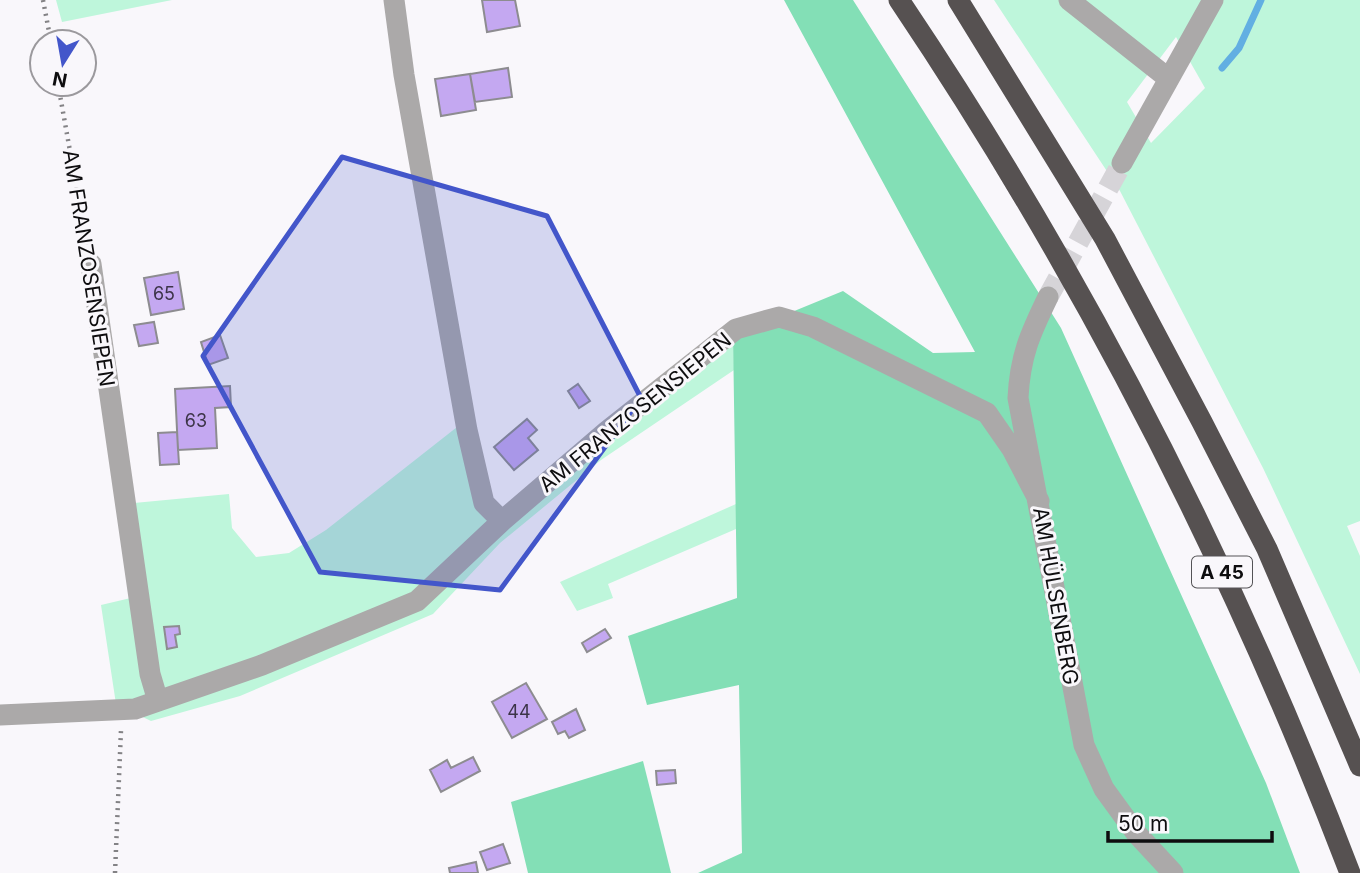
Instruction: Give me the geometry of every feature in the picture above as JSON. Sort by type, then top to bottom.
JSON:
[{"type":"highway","name":"A 45","points":[[899,0],[948,72],[1072,281],[1163,453],[1225,578],[1287,716],[1350,873]]},
{"type":"highway","name":"A 45","points":[[958,0],[1105,239],[1202,422],[1267,549],[1360,766]]},
{"type":"street","points":[[394,0],[404,75],[467,430],[484,503],[502,521]]},
{"type":"street","points":[[1069,0],[1169,79]]},
{"type":"street","points":[[1122,163],[1213,0]]},
{"type":"street","name":"AM FRANZOSENSIEPEN","points":[[91,264],[150,674],[158,701]]},
{"type":"street","name":"AM HÜLSENBERG","points":[[1048,297],[1028,338],[1019,371],[1018,398],[1084,745],[1104,789],[1136,833],[1173,873]]},
{"type":"street","name":"AM FRANZOSENSIEPEN","points":[[0,715],[122,711],[262,665],[417,601],[502,521],[607,431],[736,329],[779,317],[813,327],[987,413],[1012,449],[1039,501]]},
{"type":"street","points":[[987,413],[1018,398]]},
{"type":"path","points":[[43,0],[48,28]]},
{"type":"path","name":"AM FRANZOSENSIEPEN","points":[[61,98],[91,264]]},
{"type":"path","points":[[115,873],[122,711]]},
{"type":"highlighted area","points":[[342,157],[547,216],[641,398],[500,590],[320,572],[203,356]]},
{"type":"green space","points":[[56,0],[172,0],[62,22]]},
{"type":"green space","points":[[784,0],[853,0],[1061,328],[1266,783],[1300,873],[698,873],[742,853],[739,685],[647,705],[628,636],[737,598],[733,336],[843,291],[933,353],[975,352]]},
{"type":"green space","points":[[994,0],[1360,0],[1360,521],[1347,526],[1360,556],[1360,674],[1263,468],[1120,191]],"holes":[[[1176,37],[1205,88],[1151,143],[1127,102]]]},
{"type":"green space","points":[[733,336],[734,370],[601,460],[500,543],[433,614],[240,696],[151,721],[116,704],[101,605],[135,597],[134,503],[229,494],[232,528],[256,557],[289,553],[326,530],[466,420],[467,430],[502,521]]},
{"type":"green space","points":[[736,504],[736,529],[608,584],[613,598],[577,611],[560,582]]},
{"type":"green space","points":[[643,761],[671,873],[528,873],[511,802]]},
{"type":"building","points":[[482,0],[515,0],[520,26],[487,32]]},
{"type":"building","points":[[508,68],[512,97],[475,102],[470,74]]},
{"type":"building","points":[[470,74],[476,110],[441,116],[435,79]]},
{"type":"building","points":[[178,272],[184,309],[151,315],[144,278]]},
{"type":"building","points":[[154,322],[158,343],[139,346],[134,325]]},
{"type":"building","points":[[220,335],[228,358],[208,365],[201,342]]},
{"type":"building","points":[[578,384],[590,401],[579,408],[568,391]]},
{"type":"building","points":[[230,386],[231,407],[215,408],[217,448],[178,450],[175,389]]},
{"type":"building","points":[[527,419],[537,430],[528,438],[538,450],[514,470],[494,447]]},
{"type":"building","points":[[177,432],[179,464],[160,465],[158,433]]},
{"type":"building","points":[[179,626],[180,634],[175,635],[177,647],[167,649],[164,627]]},
{"type":"building","points":[[605,629],[611,638],[587,652],[582,643]]},
{"type":"building","points":[[526,683],[547,719],[512,738],[492,702]]},
{"type":"building","points":[[576,709],[585,730],[569,738],[565,731],[558,734],[552,722]]},
{"type":"building","points":[[473,757],[480,771],[441,792],[430,770],[447,760],[451,768]]},
{"type":"building","points":[[675,770],[676,783],[657,785],[656,771]]},
{"type":"building","points":[[503,844],[510,863],[487,870],[480,852]]},
{"type":"building","points":[[476,862],[478,873],[450,873],[449,868]]},
{"type":"waterway","points":[[1222,68],[1239,48],[1261,0]]},
{"type":"tunnel","points":[[1048,297],[1122,163]]}]
